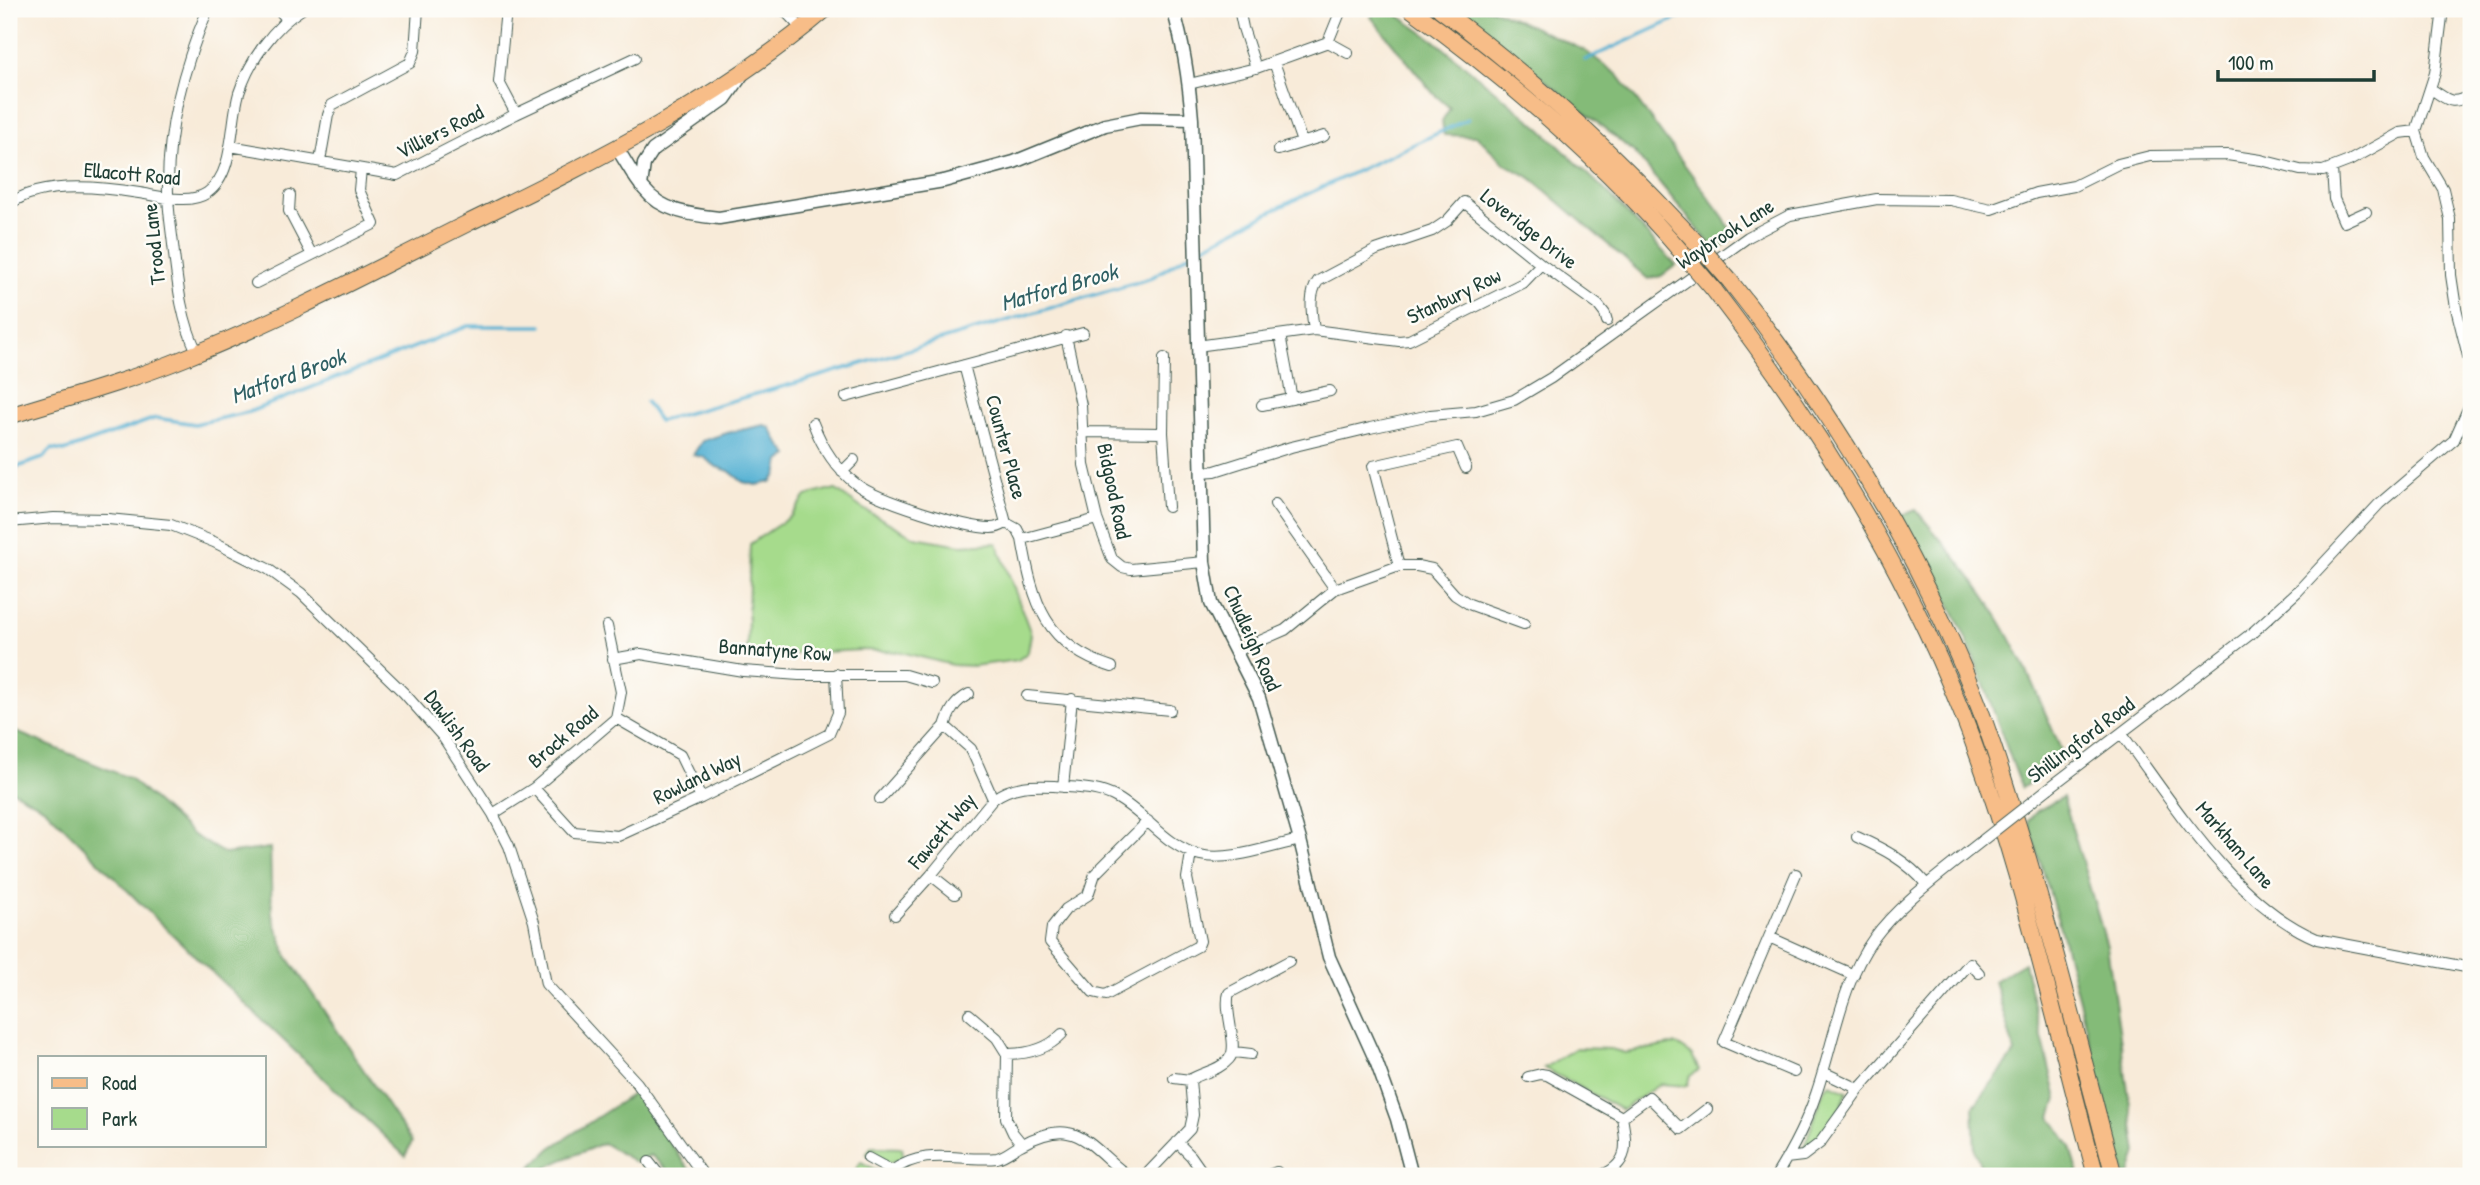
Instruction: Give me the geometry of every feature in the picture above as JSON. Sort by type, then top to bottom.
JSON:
[{"type":"main road","points":[[9,416],[197,352],[334,290],[541,187],[718,89],[826,9]]},
{"type":"main road","points":[[1411,9],[1502,79],[1551,121],[1603,169],[1689,262],[1759,348],[1875,528],[1921,618],[1962,713],[1990,789],[2096,1176]]},
{"type":"main road","points":[[1440,9],[1563,107],[1654,196],[1730,281],[1810,387],[1854,454],[1888,513],[1948,633],[1991,740],[2038,890],[2114,1176]]},
{"type":"street","name":"Trood Lane","points":[[197,352],[186,326],[177,285],[168,198],[170,147],[184,70],[208,9]]},
{"type":"street","points":[[278,9],[287,19]]},
{"type":"street","name":"Ellacott Road","points":[[9,205],[17,198],[56,188],[120,190],[168,198],[204,195],[218,185],[223,174],[234,113],[246,76],[263,48],[287,19],[302,9]]},
{"type":"street","points":[[320,161],[332,105],[410,63],[415,51],[418,9]]},
{"type":"street","name":"Villiers Road","points":[[230,146],[397,175],[516,114],[499,82],[506,9]]},
{"type":"street","points":[[783,9],[802,29]]},
{"type":"street","name":"Chudleigh Road","points":[[1173,9],[1182,41],[1192,119],[1204,562],[1211,603],[1259,698],[1300,840],[1329,957],[1376,1061],[1397,1119],[1412,1176]]},
{"type":"street","points":[[1240,9],[1242,28],[1256,68]]},
{"type":"street","points":[[1189,83],[1256,68],[1328,42],[1339,15],[1332,9]]},
{"type":"street","points":[[2443,9],[2431,89],[2416,131],[2424,157],[2443,189],[2450,219],[2451,275],[2456,309],[2471,368]]},
{"type":"street","points":[[1328,42],[1349,53]]},
{"type":"street","points":[[516,114],[635,58]]},
{"type":"street","points":[[1274,62],[1302,142]]},
{"type":"street","points":[[641,186],[644,164],[653,149],[725,99],[744,72]]},
{"type":"street","points":[[2431,89],[2452,102],[2471,95]]},
{"type":"street","points":[[617,147],[641,186],[663,204],[692,215],[719,218],[944,181],[1014,162],[1105,125],[1141,118],[1192,119]]},
{"type":"street","name":"Waybrook Lane","points":[[1201,472],[1215,471],[1291,447],[1370,428],[1430,415],[1476,411],[1514,400],[1562,370],[1758,231],[1790,215],[1877,199],[1950,200],[1992,209],[2036,193],[2074,186],[2118,164],[2150,156],[2227,155],[2301,170],[2323,171],[2332,169],[2400,133],[2416,131]]},
{"type":"street","points":[[1278,150],[1324,135]]},
{"type":"street","points":[[256,283],[374,224],[359,190],[361,169]]},
{"type":"street","points":[[2332,169],[2334,200],[2344,222],[2366,212]]},
{"type":"street","points":[[290,195],[289,211],[312,255]]},
{"type":"street","name":"Loveridge Drive","points":[[1314,330],[1311,305],[1314,286],[1318,281],[1376,250],[1432,231],[1447,221],[1464,202],[1541,264],[1598,305],[1605,314],[1606,321]]},
{"type":"street","name":"Stanbury Row","points":[[1198,346],[1314,330],[1409,340],[1522,284],[1541,264]]},
{"type":"street","points":[[846,397],[1083,333]]},
{"type":"street","points":[[1280,335],[1292,399]]},
{"type":"street","name":"Bidgood Road","points":[[1066,336],[1081,405],[1084,465],[1107,551],[1122,567],[1131,569],[1204,562]]},
{"type":"street","points":[[1164,358],[1163,433],[1168,507]]},
{"type":"street","name":"Counter Place","points":[[964,365],[1006,523],[1017,529],[1022,539]]},
{"type":"street","points":[[1262,405],[1330,391]]},
{"type":"street","name":"Shillingford Road","points":[[1776,1176],[1803,1129],[1854,975],[1874,938],[1926,884],[2072,768],[2252,633],[2298,591],[2379,504],[2454,440],[2471,402]]},
{"type":"street","points":[[813,423],[819,441],[842,472],[859,487],[899,505],[986,528],[995,528],[1006,523]]},
{"type":"street","points":[[1082,432],[1163,433]]},
{"type":"street","points":[[1399,566],[1373,466],[1457,447],[1466,468]]},
{"type":"street","points":[[842,472],[854,460]]},
{"type":"street","points":[[1275,503],[1335,589]]},
{"type":"street","name":"Dawlish Road","points":[[9,522],[54,518],[108,519],[171,525],[214,542],[268,569],[301,593],[431,720],[492,814],[509,846],[534,922],[545,984],[637,1083],[704,1176]]},
{"type":"street","points":[[1097,519],[1022,539],[1033,587],[1045,618],[1060,640],[1089,660],[1112,667]]},
{"type":"street","points":[[1237,651],[1285,630],[1335,589],[1399,566],[1432,569],[1455,594],[1469,604],[1524,624]]},
{"type":"street","name":"Brock Road","points":[[492,814],[534,788],[616,718],[621,692],[607,626]]},
{"type":"street","name":"Bannatyne Row","points":[[614,659],[641,654],[743,671],[799,676],[905,675],[932,683]]},
{"type":"street","name":"Rowland Way","points":[[534,788],[574,832],[618,836],[829,734],[838,713],[835,674]]},
{"type":"street","points":[[880,799],[945,726],[957,701],[969,694]]},
{"type":"street","points":[[1027,696],[1170,710]]},
{"type":"street","points":[[1063,787],[1072,699]]},
{"type":"street","points":[[616,718],[680,755],[701,798]]},
{"type":"street","points":[[945,726],[971,749],[993,799]]},
{"type":"street","name":"Markham Lane","points":[[2121,733],[2196,834],[2240,886],[2275,917],[2293,929],[2317,939],[2471,968]]},
{"type":"street","name":"Fawcett Way","points":[[895,915],[993,799],[1006,791],[1026,785],[1103,792],[1117,798],[1176,845],[1191,853]]},
{"type":"street","points":[[1148,821],[1095,874],[1088,895],[1066,909],[1052,927],[1050,942],[1093,992],[1106,995],[1198,946],[1200,941],[1187,878],[1191,853],[1214,857],[1300,840]]},
{"type":"street","points":[[1857,837],[1888,851],[1916,872],[1926,884]]},
{"type":"street","points":[[1794,1072],[1724,1042],[1796,874]]},
{"type":"street","points":[[931,875],[955,894]]},
{"type":"street","points":[[1769,937],[1854,975]]},
{"type":"street","points":[[1174,1078],[1190,1080],[1230,1059],[1234,1052],[1227,1007],[1229,993],[1289,961]]},
{"type":"street","points":[[1786,1158],[1803,1156],[1820,1143],[1859,1089],[1969,963],[1979,973]]},
{"type":"street","points":[[970,1014],[998,1038],[1007,1054],[1006,1118],[1022,1144]]},
{"type":"street","points":[[1007,1054],[1040,1049],[1055,1042],[1062,1034]]},
{"type":"street","points":[[1234,1052],[1251,1054]]},
{"type":"street","points":[[1823,1072],[1859,1089]]},
{"type":"street","points":[[1528,1077],[1548,1075],[1622,1117]]},
{"type":"street","points":[[1145,1176],[1190,1129],[1190,1080]]},
{"type":"street","points":[[1622,1117],[1649,1097],[1681,1129],[1707,1109]]},
{"type":"street","points":[[1599,1176],[1614,1170],[1624,1157],[1622,1117]]},
{"type":"street","points":[[868,1158],[891,1173],[928,1157],[1001,1157],[1022,1144],[1052,1133],[1070,1133],[1129,1176]]},
{"type":"street","points":[[1177,1142],[1205,1176]]},
{"type":"street","points":[[649,1162],[660,1176]]},
{"type":"street","points":[[1266,1176],[1277,1172]]},
{"type":"green space","points":[[1376,9],[1389,9],[1435,41],[1540,128],[1610,195],[1676,265],[1661,276],[1648,279],[1531,178],[1505,164],[1477,136],[1444,135],[1442,121],[1450,108],[1433,93],[1371,17]]},
{"type":"green space","points":[[1457,9],[1493,9],[1584,50],[1618,75],[1724,218],[1732,233],[1729,242],[1715,250],[1635,153]]},
{"type":"green space","points":[[836,490],[863,509],[915,537],[961,545],[997,543],[1031,634],[1028,652],[1018,660],[973,666],[952,665],[901,652],[862,650],[769,655],[747,652],[750,544],[791,516],[806,496]]},
{"type":"green space","points":[[1916,510],[1995,612],[2024,666],[2065,759],[2022,788],[1966,638],[1940,584],[1901,516]]},
{"type":"green space","points":[[9,729],[129,778],[193,835],[225,854],[270,848],[272,914],[287,956],[412,1142],[405,1156],[153,916],[45,808],[9,789]]},
{"type":"green space","points":[[2063,797],[2107,946],[2137,1153],[2129,1176],[2125,1176],[2059,924],[2028,821],[2037,811]]},
{"type":"green space","points":[[2024,963],[2057,1099],[2051,1117],[2071,1147],[2079,1176],[1984,1176],[1975,1151],[1973,1107],[2015,1053],[1994,981]]},
{"type":"green space","points":[[1676,1044],[1692,1055],[1699,1070],[1690,1076],[1687,1086],[1660,1084],[1622,1110],[1544,1068],[1576,1048],[1611,1049],[1625,1053]]},
{"type":"green space","points":[[1830,1084],[1847,1091],[1844,1099],[1825,1131],[1804,1147],[1825,1089]]},
{"type":"green space","points":[[634,1093],[694,1176],[673,1176],[651,1155],[635,1162],[603,1143],[550,1166],[538,1176],[522,1176],[551,1148]]},
{"type":"green space","points":[[871,1147],[902,1148],[904,1159],[888,1163],[866,1154]]},
{"type":"green space","points":[[861,1162],[880,1172],[882,1176],[852,1176]]},
{"type":"water","points":[[764,425],[770,427],[789,455],[780,461],[777,475],[771,482],[756,485],[743,482],[729,471],[717,467],[703,457],[693,455],[702,441]]},
{"type":"waterway","name":"Matford Brook","points":[[1585,60],[1698,9]]},
{"type":"waterway","name":"Matford Brook","points":[[1198,249],[1282,206],[1468,119]]},
{"type":"waterway","name":"Matford Brook","points":[[646,402],[659,421],[1151,278],[1191,253]]},
{"type":"waterway","name":"Matford Brook","points":[[9,470],[43,458],[52,449],[64,451],[156,418],[195,424],[249,412],[468,326],[542,326]]}]
